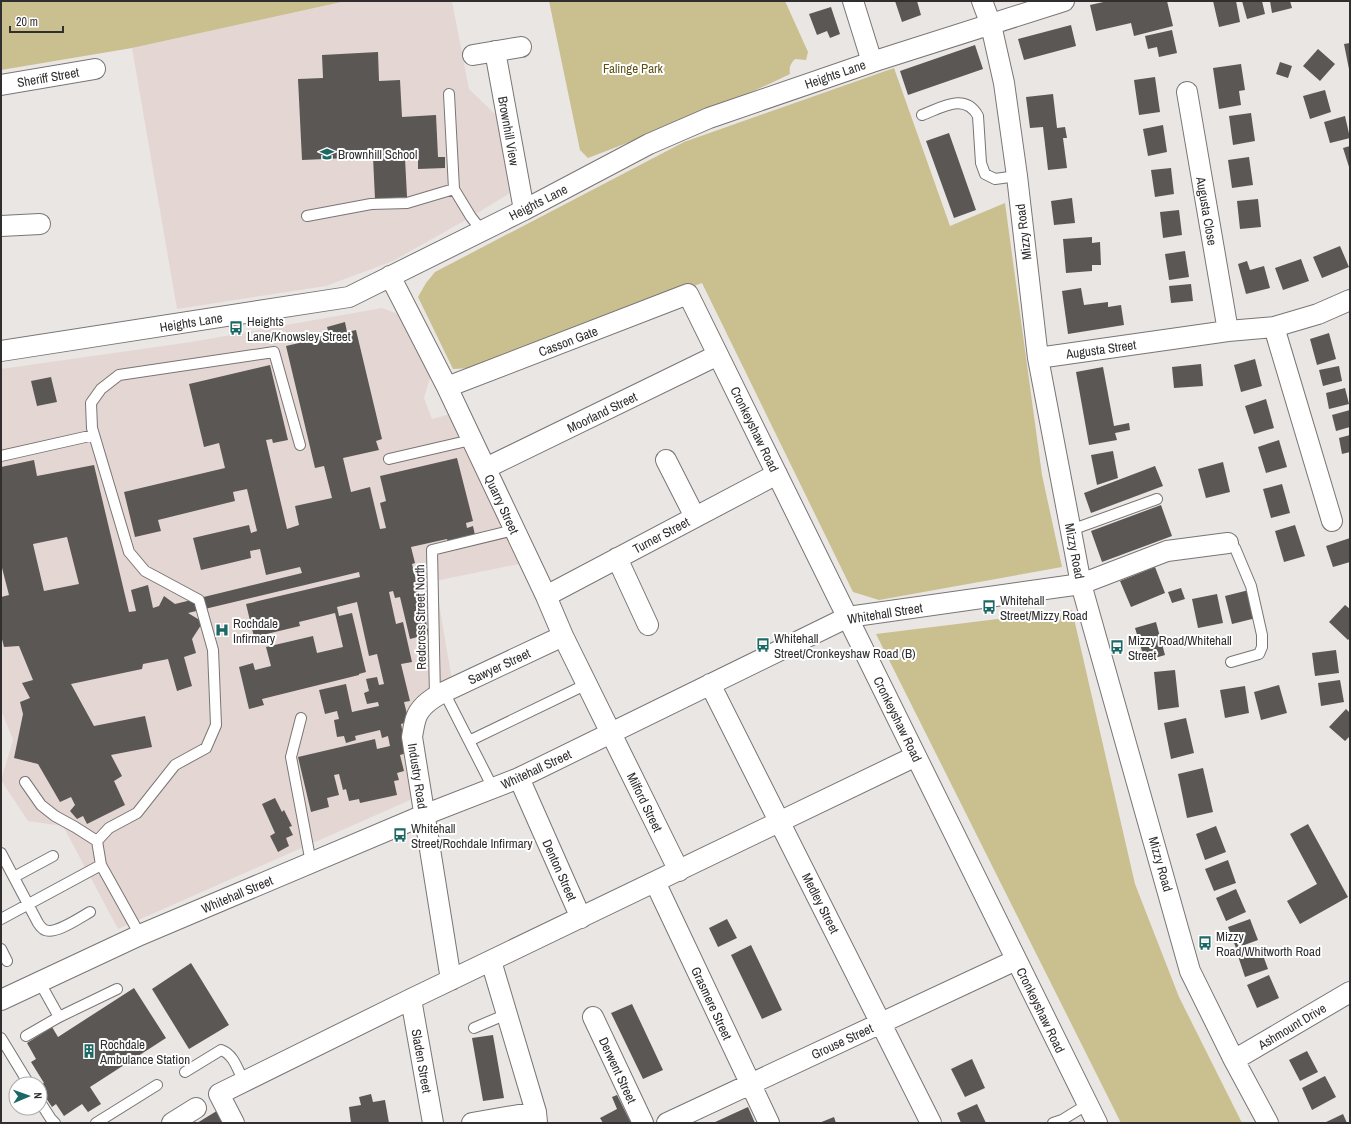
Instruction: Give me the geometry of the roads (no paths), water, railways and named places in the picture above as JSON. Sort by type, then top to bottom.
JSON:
[{"type":"street","points":[[853,1],[872,62]]},
{"type":"street","name":"Mizzy Road","points":[[982,1],[991,25],[1004,83],[1017,176],[1038,358],[1081,584],[1190,971],[1234,1060],[1268,1123]]},
{"type":"street","name":"Heights Lane","points":[[1,351],[349,297],[524,210],[649,144],[708,118],[872,62],[1064,1]]},
{"type":"street","points":[[473,56],[521,47]]},
{"type":"street","name":"Brownhill View","points":[[495,51],[524,210]]},
{"type":"street","name":"Sheriff Street","points":[[1,85],[95,69]]},
{"type":"street","name":"Augusta Close","points":[[1187,92],[1228,331]]},
{"type":"street","points":[[1,226],[40,224]]},
{"type":"street","name":"Quarry Street","points":[[390,276],[447,387],[546,596],[563,636],[611,733]]},
{"type":"street","name":"Casson Gate","points":[[447,387],[688,294]]},
{"type":"street","name":"Cronkeyshaw Road","points":[[688,294],[1097,1123]]},
{"type":"street","points":[[1228,331],[1274,327],[1318,314],[1350,300]]},
{"type":"street","points":[[1274,327],[1332,521]]},
{"type":"street","name":"Augusta Street","points":[[1038,358],[1228,331]]},
{"type":"street","name":"Moorland Street","points":[[486,468],[718,355]]},
{"type":"street","points":[[666,460],[694,517]]},
{"type":"street","name":"Turner Street","points":[[546,596],[777,474]]},
{"type":"street","name":"Whitehall Street","points":[[1,1000],[140,935],[424,815],[520,778],[848,617],[1081,584],[1167,551],[1228,543]]},
{"type":"street","points":[[617,558],[648,624]]},
{"type":"street","name":"Sawyer Street","points":[[440,694],[563,636]]},
{"type":"street","name":"Medley Street","points":[[710,684],[931,1123]]},
{"type":"street","name":"Industry Road","points":[[440,694],[424,707],[416,717],[412,737],[451,980]]},
{"type":"street","name":"Milford Street","points":[[611,733],[679,871]]},
{"type":"street","points":[[234,1123],[219,1094],[451,980],[916,756]]},
{"type":"street","name":"Denton Street","points":[[520,778],[581,918]]},
{"type":"street","name":"Grasmere Street","points":[[655,882],[769,1123]]},
{"type":"street","name":"Grouse Street","points":[[667,1123],[1016,960]]},
{"type":"street","points":[[472,1123],[536,1118],[491,961]]},
{"type":"street","name":"Ashmount Drive","points":[[1234,1060],[1350,992]]},
{"type":"street","name":"Sladen Street","points":[[411,1000],[433,1123]]},
{"type":"street","name":"Derwent Street","points":[[593,1018],[643,1123]]},
{"type":"street","points":[[172,1123],[196,1108]]},
{"type":"lane","points":[[449,94],[454,189],[471,218],[482,231]]},
{"type":"lane","points":[[922,115],[953,104],[961,103],[968,105],[978,116],[981,163],[985,174],[995,179],[1017,176]]},
{"type":"lane","points":[[307,216],[371,204],[407,203],[454,189]]},
{"type":"lane","points":[[140,935],[101,865],[98,841],[109,828],[137,812],[175,765],[206,748],[216,725],[214,650],[198,600],[145,571],[130,552],[92,428],[91,403],[100,389],[119,375],[274,352],[300,445]]},
{"type":"lane","points":[[1,456],[94,435]]},
{"type":"lane","points":[[389,458],[472,440]]},
{"type":"lane","points":[[1071,530],[1157,499]]},
{"type":"lane","name":"Redcross Street North","points":[[440,694],[432,550],[514,530]]},
{"type":"lane","points":[[1228,543],[1234,548],[1251,586],[1262,635],[1262,648],[1259,654],[1231,662]]},
{"type":"lane","points":[[469,741],[587,684]]},
{"type":"lane","points":[[440,694],[469,741],[493,788]]},
{"type":"lane","points":[[302,718],[291,757],[311,863]]},
{"type":"lane","points":[[25,782],[41,804],[55,816],[98,841]]},
{"type":"lane","points":[[1,853],[38,923],[44,930],[49,931],[60,928],[90,912]]},
{"type":"lane","points":[[14,877],[53,856]]},
{"type":"lane","points":[[1,919],[101,865]]},
{"type":"lane","points":[[1,949],[7,961]]},
{"type":"lane","points":[[39,981],[60,1016]]},
{"type":"lane","points":[[26,1036],[60,1016],[117,989]]},
{"type":"lane","points":[[474,1028],[506,1014]]},
{"type":"lane","points":[[1,1038],[24,1076]]},
{"type":"lane","points":[[185,1072],[221,1050],[226,1051],[231,1057],[244,1082]]},
{"type":"lane","points":[[96,1123],[158,1085]]},
{"type":"lane","points":[[1053,1123],[1062,1120],[1088,1104]]},
{"type":"lane","points":[[48,1115],[55,1123]]},
{"type":"place","name":"Brownhill School","points":[[327,154]]},
{"type":"place","name":"Heights Lane/Knowsley Street","points":[[236,328]]},
{"type":"place","name":"Whitehall Street/Mizzy Road","points":[[989,607]]},
{"type":"place","name":"Rochdale Infirmary","points":[[222,630]]},
{"type":"place","name":"Whitehall Street/Cronkeyshaw Road (B)","points":[[763,645]]},
{"type":"place","name":"Mizzy Road/Whitehall Street","points":[[1117,647]]},
{"type":"place","name":"Whitehall Street/Rochdale Infirmary","points":[[400,835]]},
{"type":"place","name":"Mizzy Road/Whitworth Road","points":[[1205,943]]},
{"type":"place","name":"Rochdale Ambulance Station","points":[[89,1051]]},
{"type":"park label","name":"Falinge Park","points":[[633,68]]}]
